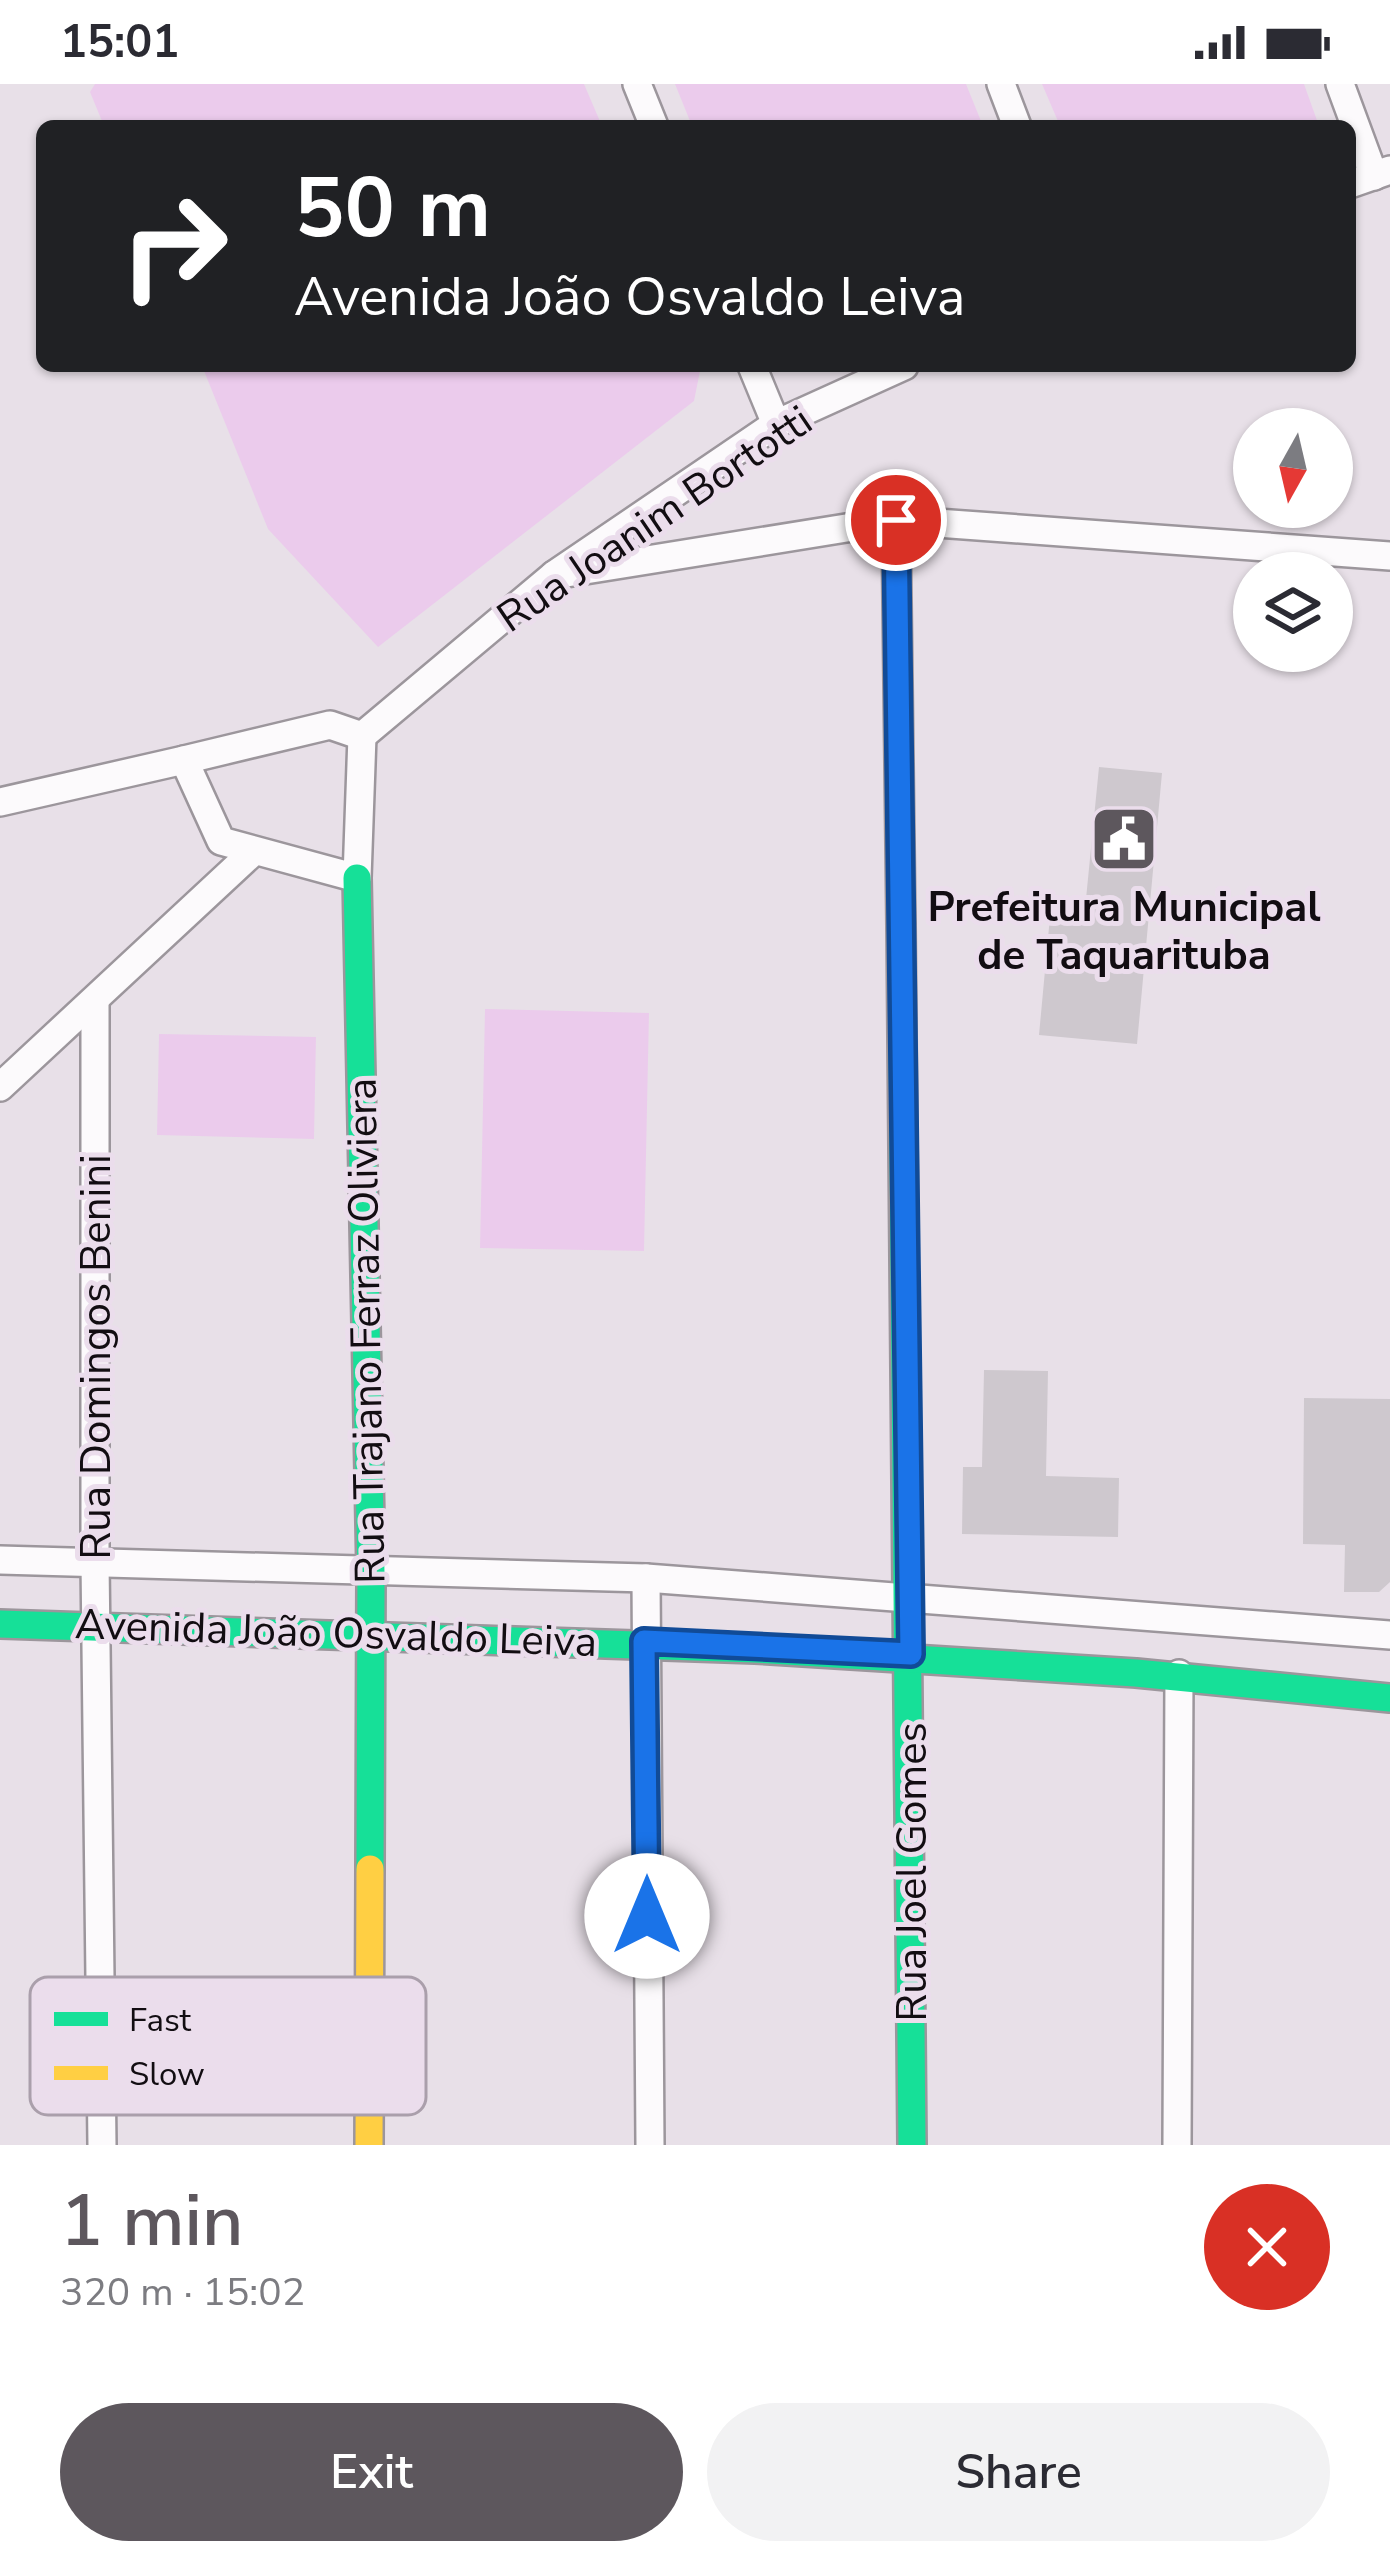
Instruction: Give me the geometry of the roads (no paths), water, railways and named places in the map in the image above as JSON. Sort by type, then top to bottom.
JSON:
[{"type":"street","points":[[637,84],[652,120]]},
{"type":"street","points":[[1001,84],[1015,120]]},
{"type":"street","points":[[1340,84],[1352,120]]},
{"type":"street","points":[[1356,131],[1371,176]]},
{"type":"street","points":[[754,372],[776,424]]},
{"type":"street","name":"Rua Joanim Bortotti","points":[[362,736],[554,575],[776,424],[891,372]]},
{"type":"street","points":[[554,575],[896,520],[1390,556]]},
{"type":"street","name":"Rua Joel Gomes","points":[[896,520],[911,1654],[911,2145]]},
{"type":"street","points":[[0,802],[330,725],[362,736],[357,878],[221,841],[184,760]]},
{"type":"street","points":[[0,1087],[254,851]]},
{"type":"street","name":"Rua Trajano Ferraz Oliviera","points":[[357,878],[371,1573],[370,1977]]},
{"type":"street","name":"Rua Domingos Benini","points":[[95,1001],[100,1977]]},
{"type":"street","name":"Avenida João Osvaldo Leiva","points":[[0,1560],[646,1577],[1390,1635]]},
{"type":"street","points":[[646,1577],[650,2145]]},
{"type":"street","name":"Avenida João Osvaldo Leiva","points":[[0,1624],[644,1641],[911,1654],[1179,1674],[1390,1698]]},
{"type":"street","points":[[1177,2145],[1179,1674]]},
{"type":"street","name":"Rua Domingos Benini","points":[[102,2115],[102,2145]]},
{"type":"street","name":"Rua Trajano Ferraz Oliviera","points":[[370,2115],[370,2145]]},
{"type":"place","name":"Prefeitura Municipal de Taquarituba","points":[[1124,839]]}]
